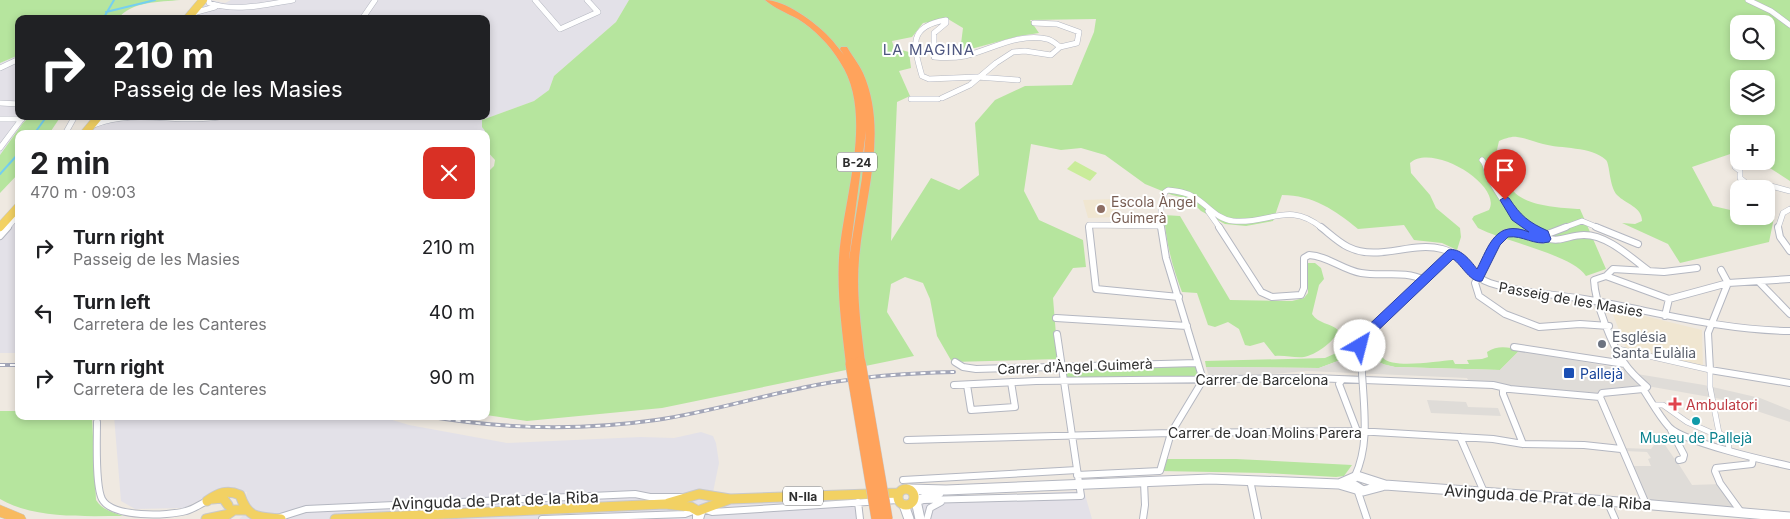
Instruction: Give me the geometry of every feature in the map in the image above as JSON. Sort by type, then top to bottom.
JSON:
[{"type":"highway","name":"B-24","points":[[770,0],[803,19],[826,38],[845,62],[858,90],[862,126],[843,266],[844,305],[887,519]]},
{"type":"highway","name":"B-24","points":[[780,0],[817,22],[845,51],[861,75],[870,103],[871,141],[852,282],[855,363],[877,519]]},
{"type":"highway","points":[[0,511],[20,519]]},
{"type":"main road","points":[[190,15],[205,1]]},
{"type":"main road","points":[[88,130],[96,120]]},
{"type":"main road","points":[[0,227],[15,211]]},
{"type":"main road","name":"Avinguda de Prat de la Riba","points":[[698,507],[730,499],[944,496],[1078,476],[1144,482],[1250,479],[1385,485],[1606,500],[1741,512]]},
{"type":"main road","points":[[207,501],[221,492],[235,493],[242,498],[249,514]]},
{"type":"main road","points":[[225,513],[235,493]]},
{"type":"main road","points":[[907,496],[909,519]]},
{"type":"main road","points":[[907,496],[920,519]]},
{"type":"main road","points":[[207,501],[223,498],[225,513]]},
{"type":"main road","name":"N-IIa","points":[[336,519],[665,504],[698,507]]},
{"type":"main road","points":[[206,519],[234,510],[264,518],[281,519]]},
{"type":"main road","points":[[1741,512],[1790,517]]},
{"type":"street","points":[[205,1],[212,5],[236,6],[293,0]]},
{"type":"street","points":[[365,15],[375,0]]},
{"type":"street","points":[[535,0],[560,29],[598,12],[587,0]]},
{"type":"street","points":[[1748,0],[1771,11],[1790,25]]},
{"type":"street","points":[[236,6],[242,1]]},
{"type":"street","points":[[192,15],[221,6]]},
{"type":"street","points":[[1018,80],[977,77],[929,80],[922,76],[916,55],[914,43],[917,33],[923,26],[946,20],[946,23],[934,33],[935,42],[932,51],[934,57],[942,59],[975,53],[1034,36],[1049,39],[1060,47]]},
{"type":"street","points":[[911,99],[940,99],[961,90],[1012,52],[1025,51],[1047,56],[1056,52],[1060,47],[1077,43],[1079,32],[1057,24],[1034,22]]},
{"type":"street","points":[[0,68],[15,60]]},
{"type":"street","points":[[0,103],[15,104]]},
{"type":"street","points":[[0,119],[15,118]]},
{"type":"street","points":[[0,148],[21,120]]},
{"type":"street","points":[[89,130],[104,120]]},
{"type":"street","points":[[1482,160],[1486,164],[1488,176],[1516,217],[1526,226],[1558,242],[1584,235],[1594,237],[1617,249],[1651,272]]},
{"type":"street","points":[[1740,170],[1740,178],[1746,183],[1790,192]]},
{"type":"street","points":[[1057,334],[1078,476],[1160,471],[1172,432],[1203,380],[1179,297],[1168,268],[1160,226],[1164,194],[1168,190],[1188,194],[1205,207],[1238,254],[1256,287],[1265,295],[1291,298],[1301,295],[1304,288],[1304,258],[1309,255],[1318,256],[1343,268],[1358,272],[1383,275],[1412,273],[1424,280]]},
{"type":"street","points":[[0,227],[15,206]]},
{"type":"street","name":"Passeig de les Masies","points":[[1205,207],[1226,220],[1242,222],[1282,214],[1296,214],[1313,221],[1343,245],[1357,250],[1374,251],[1416,246],[1435,248],[1452,253],[1465,262],[1478,278],[1495,285],[1598,302],[1712,327],[1790,331]]},
{"type":"street","points":[[1790,209],[1783,213],[1777,229],[1778,237],[1790,251]]},
{"type":"street","points":[[0,236],[13,221],[12,214]]},
{"type":"street","points":[[1221,229],[1220,221],[1226,220]]},
{"type":"street","points":[[1609,326],[1580,324],[1538,327],[1522,322],[1490,305],[1478,296],[1475,286],[1496,243],[1504,233],[1518,232],[1537,240],[1542,240],[1582,221],[1638,244]]},
{"type":"street","points":[[1160,226],[1089,225],[1096,289],[1179,297]]},
{"type":"street","points":[[1368,519],[1363,504],[1361,484],[1361,463],[1366,432],[1361,340],[1452,253]]},
{"type":"street","points":[[1679,460],[1683,459],[1684,455],[1656,405],[1643,389],[1647,387],[1625,364],[1598,302],[1593,282],[1606,276],[1613,269],[1664,272],[1697,268]]},
{"type":"street","points":[[1721,270],[1728,283],[1708,333],[1710,387],[1719,433],[1728,438],[1729,451]]},
{"type":"street","points":[[1606,276],[1670,299],[1728,283],[1790,279]]},
{"type":"street","points":[[1759,282],[1790,314]]},
{"type":"street","points":[[1665,316],[1670,299]]},
{"type":"street","points":[[1056,318],[1187,326]]},
{"type":"street","points":[[1514,347],[1625,364]]},
{"type":"street","points":[[1618,349],[1710,370],[1790,383]]},
{"type":"street","name":"Carrer d'Àngel Guimerà","points":[[955,362],[964,367],[976,369],[1197,363]]},
{"type":"street","name":"Carrer de Barcelona","points":[[954,386],[1011,382],[1313,378],[1493,385],[1503,388],[1600,397],[1602,393],[1643,389]]},
{"type":"street","points":[[1342,380],[1339,384],[1357,431]]},
{"type":"street","points":[[967,385],[971,410],[1015,407],[1011,382]]},
{"type":"street","points":[[1503,388],[1503,394],[1523,444]]},
{"type":"street","points":[[1600,397],[1646,504]]},
{"type":"street","points":[[1656,405],[1662,405],[1687,422],[1728,440]]},
{"type":"street","points":[[96,422],[100,491],[105,504],[120,512],[178,512],[190,510],[207,501]]},
{"type":"street","points":[[1670,428],[1682,435],[1729,451],[1790,466]]},
{"type":"street","name":"Carrer de Joan Molins Parera","points":[[907,440],[1172,432],[1357,431],[1460,437],[1523,444],[1584,445],[1622,449]]},
{"type":"street","points":[[1460,437],[1484,492]]},
{"type":"street","points":[[1741,512],[1720,482],[1715,471],[1716,468],[1747,466],[1752,464],[1753,458]]},
{"type":"street","name":"Avinguda de Prat de la Riba","points":[[275,518],[302,509],[635,494],[698,507],[712,512],[858,502],[1078,476]]},
{"type":"street","points":[[1250,479],[1258,519]]},
{"type":"street","points":[[1142,519],[1145,505],[1144,482]]},
{"type":"street","points":[[927,519],[930,508],[944,496]]},
{"type":"street","points":[[1606,500],[1615,519]]},
{"type":"street","points":[[858,502],[860,519]]},
{"type":"street","name":"Avinguda de Prat de la Riba","points":[[542,519],[685,514],[698,507]]},
{"type":"shaded area","points":[[210,0],[225,3],[231,0],[629,0],[616,22],[554,76],[549,90],[534,101],[490,117],[490,15],[195,15]]},
{"type":"shaded area","points":[[15,57],[15,120],[26,120],[18,130],[15,130],[15,134],[0,155],[0,63]]},
{"type":"shaded area","points":[[100,120],[482,120],[485,130],[91,130]]},
{"type":"shaded area","name":"Escola Àngel Guimerà","points":[[1114,199],[1119,217],[1088,218],[1083,200]]},
{"type":"shaded area","points":[[15,215],[15,353],[0,353],[0,232]]},
{"type":"shaded area","points":[[1616,309],[1702,330],[1703,366],[1626,348],[1612,312]]},
{"type":"shaded area","points":[[1520,350],[1633,371],[1637,374],[1704,385],[1760,398],[1790,410],[1790,422],[1721,399],[1647,386],[1599,393],[1515,388],[1469,382],[1467,378],[1307,371],[1209,377],[1206,367],[1319,368],[1354,355],[1370,357],[1383,364],[1395,367],[1500,370]]},
{"type":"shaded area","points":[[1427,400],[1466,402],[1468,407],[1498,408],[1501,416],[1431,413]]},
{"type":"shaded area","points":[[114,420],[392,420],[409,425],[507,443],[641,437],[674,438],[701,432],[713,436],[716,443],[719,463],[713,492],[862,508],[863,519],[239,519],[253,508],[246,501],[247,492],[218,491],[184,508],[135,509],[121,501]]},
{"type":"shaded area","points":[[1654,445],[1665,445],[1674,458],[1678,459],[1678,463],[1692,485],[1722,484],[1741,512],[1646,504],[1629,466],[1651,466],[1648,459],[1651,458],[1647,452],[1625,451],[1624,448],[1651,449]]},
{"type":"shaded area","points":[[1084,491],[1092,519],[904,519],[902,507],[930,498]]},
{"type":"green space","points":[[0,0],[180,0],[155,2],[138,6],[122,15],[15,15],[15,57],[0,63]]},
{"type":"green space","points":[[629,0],[1790,0],[1790,181],[1773,170],[1775,170],[1775,125],[1730,125],[1730,154],[1692,167],[1713,206],[1730,210],[1730,225],[1773,225],[1769,242],[1680,263],[1668,244],[1622,223],[1635,224],[1642,221],[1641,216],[1636,209],[1614,191],[1607,162],[1600,155],[1584,150],[1550,146],[1517,137],[1510,137],[1499,141],[1496,154],[1511,172],[1513,179],[1510,185],[1514,192],[1530,202],[1540,205],[1580,209],[1606,269],[1586,276],[1579,268],[1567,261],[1478,228],[1472,219],[1474,216],[1489,210],[1491,200],[1486,189],[1463,169],[1434,158],[1420,158],[1410,163],[1411,173],[1430,195],[1436,208],[1460,228],[1461,237],[1457,250],[1442,243],[1414,240],[1404,225],[1358,229],[1323,205],[1293,196],[1282,195],[1273,221],[1246,226],[1225,224],[1201,211],[1189,199],[1172,195],[1145,184],[1105,155],[1081,148],[1061,150],[1031,144],[1024,191],[1039,220],[1083,240],[1086,267],[1073,268],[1053,298],[1058,359],[952,362],[937,336],[930,299],[923,283],[905,277],[891,284],[887,312],[914,356],[662,408],[527,421],[490,416],[490,170],[494,166],[495,160],[490,154],[490,130],[484,130],[482,127],[482,120],[490,120],[490,117],[534,101],[549,90],[554,76],[616,22]],"holes":[[[948,19],[963,28],[960,52],[1019,36],[1039,33],[1030,20],[1096,19],[1094,32],[1072,85],[1025,86],[995,100],[975,123],[979,175],[959,190],[931,178],[891,241],[897,102],[910,96],[899,71],[911,68],[909,52],[894,48],[892,41],[912,37],[923,23]]]},
{"type":"green space","points":[[26,120],[58,120],[52,130],[18,130]]},
{"type":"green space","points":[[15,134],[15,177],[0,193],[0,155]]},
{"type":"green space","points":[[1075,161],[1097,173],[1090,181],[1067,169]]},
{"type":"green space","points":[[1164,215],[1180,216],[1230,300],[1292,301],[1304,298],[1308,293],[1308,263],[1315,263],[1321,268],[1324,279],[1319,285],[1312,314],[1318,320],[1338,330],[1336,335],[1319,351],[1308,356],[1275,356],[1264,342],[1250,346],[1245,345],[1239,329],[1228,322],[1215,327],[1208,325],[1197,293],[1182,292],[1170,254]]},
{"type":"green space","points":[[1372,337],[1383,358],[1388,361],[1406,364],[1453,360],[1455,364],[1469,364],[1467,360],[1488,357],[1487,352],[1495,348],[1507,347],[1520,350],[1500,370],[1395,367],[1386,365],[1370,356],[1365,348]]},
{"type":"green space","points":[[1346,341],[1354,355],[1319,368],[1206,367],[1205,361],[1325,358],[1334,354]]},
{"type":"green space","points":[[1061,366],[1197,366],[1201,379],[1064,381]]},
{"type":"green space","points":[[0,411],[15,411],[15,420],[92,420],[96,500],[105,508],[123,516],[76,516],[44,513],[28,510],[0,499]]},
{"type":"green space","points":[[1162,459],[1236,459],[1352,465],[1344,476],[1336,477],[1265,473],[1160,471]]},
{"type":"waterway","points":[[107,12],[114,0]]},
{"type":"waterway","points":[[107,12],[155,0]]},
{"type":"waterway","points":[[37,130],[44,120]]},
{"type":"waterway","points":[[0,174],[15,157]]},
{"type":"railway","points":[[0,365],[15,365]]},
{"type":"railway","points":[[455,420],[483,424],[541,427],[627,424],[677,417],[839,381],[888,375],[954,372]]},
{"type":"place","name":"Escola Àngel Guimerà","points":[[1101,209]]},
{"type":"place","name":"Església Santa Eulàlia","points":[[1602,344]]},
{"type":"place","name":"Pallejà","points":[[1569,373]]},
{"type":"place","name":"Ambulatori","points":[[1675,404]]},
{"type":"place","name":"Museu de Pallejà","points":[[1696,421]]},
{"type":"district","name":"LA MAGINA","points":[[929,49]]},
{"type":"route","points":[[1360,346],[1361,340],[1452,253],[1465,262],[1478,278],[1496,243],[1504,233],[1510,231],[1518,232],[1537,240],[1545,239],[1544,234],[1526,226],[1516,217],[1505,200]]}]
